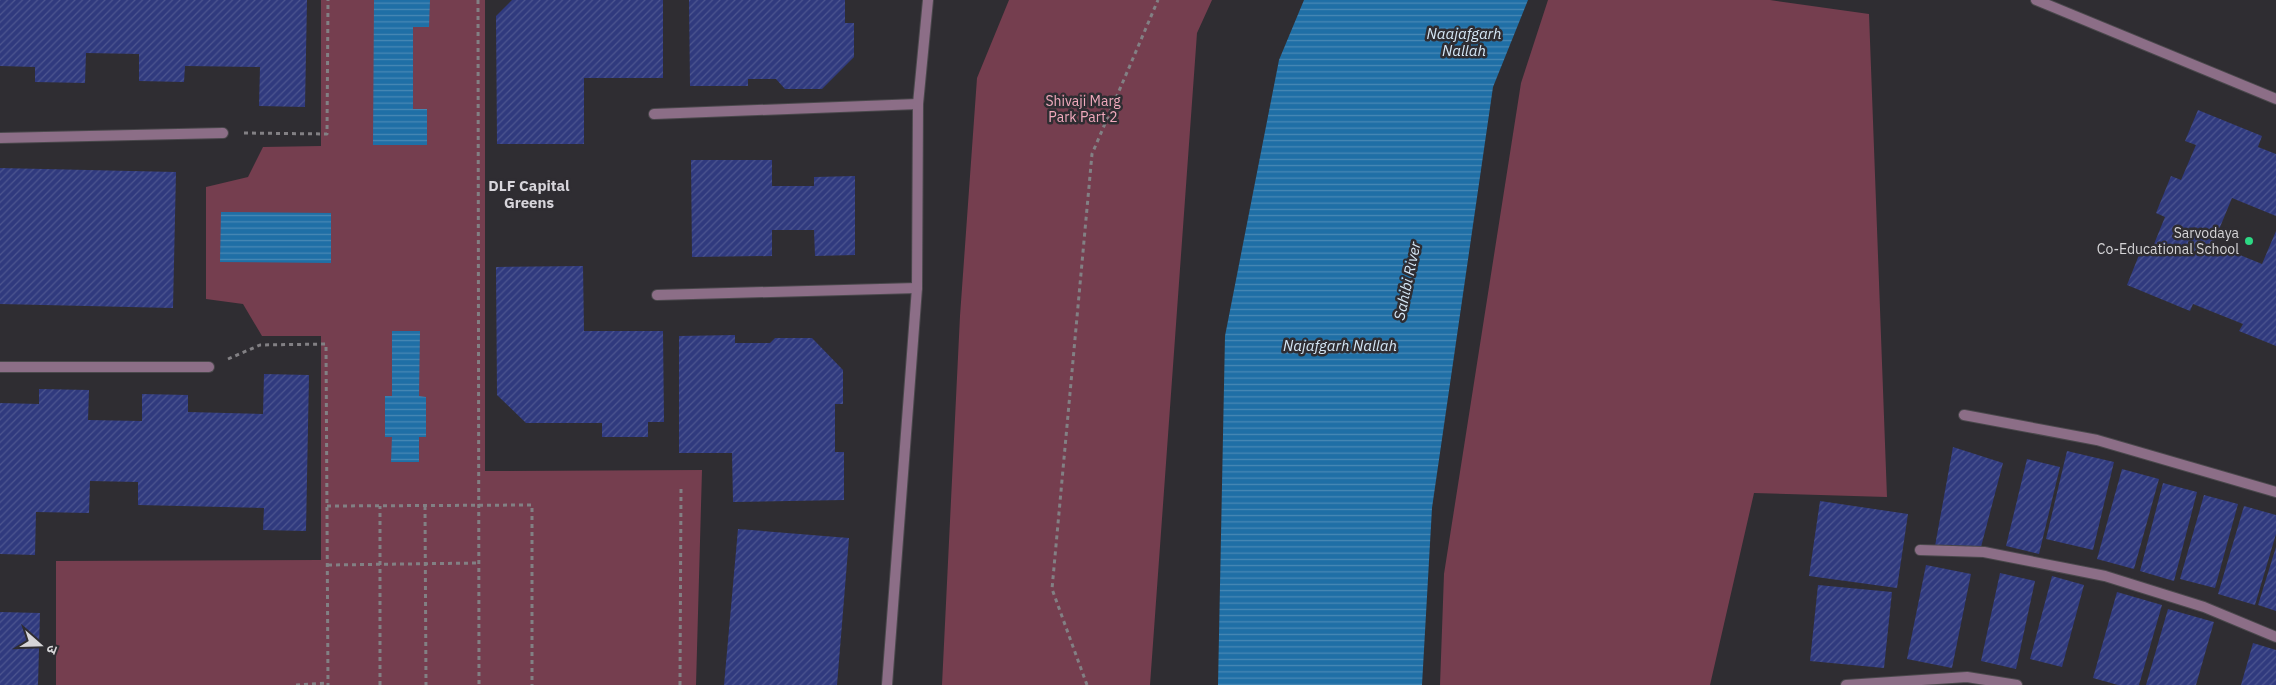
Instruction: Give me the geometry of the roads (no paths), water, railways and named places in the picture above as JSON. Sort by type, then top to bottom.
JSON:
[{"type":"street","points":[[887,685],[917,288],[918,104],[928,0]]},
{"type":"street","points":[[2036,0],[2276,99]]},
{"type":"street","points":[[654,114],[918,104]]},
{"type":"street","points":[[0,138],[223,133]]},
{"type":"street","points":[[657,295],[917,288]]},
{"type":"street","points":[[0,367],[209,367]]},
{"type":"street","points":[[1964,415],[2097,440],[2276,492]]},
{"type":"street","points":[[1920,550],[1984,552],[2105,576],[2204,607],[2276,637]]},
{"type":"street","points":[[1846,685],[1891,684],[1967,677],[2017,685]]},
{"type":"water","points":[[374,0],[430,0],[429,27],[413,27],[413,109],[427,109],[427,145],[373,145]]},
{"type":"water","name":"Najafgarh Nallah","points":[[1304,0],[1528,0],[1493,87],[1432,508],[1422,685],[1218,685],[1225,336],[1279,60]]},
{"type":"water","points":[[221,212],[331,213],[331,263],[220,262]]},
{"type":"water","points":[[392,331],[420,331],[419,396],[426,397],[426,437],[419,437],[419,462],[391,462],[392,437],[385,437],[385,396],[392,396]]},
{"type":"place","name":"Sarvodaya Co-Educational School","points":[[2249,241]]},
{"type":"district","name":"DLF Capital Greens","points":[[529,194]]},
{"type":"water label","name":"Naajafgarh Nallah","points":[[1464,42]]},
{"type":"water label","name":"Sahibi River","points":[[1407,281]]},
{"type":"park label","name":"Shivaji Marg Park Part 2","points":[[1083,109]]}]
